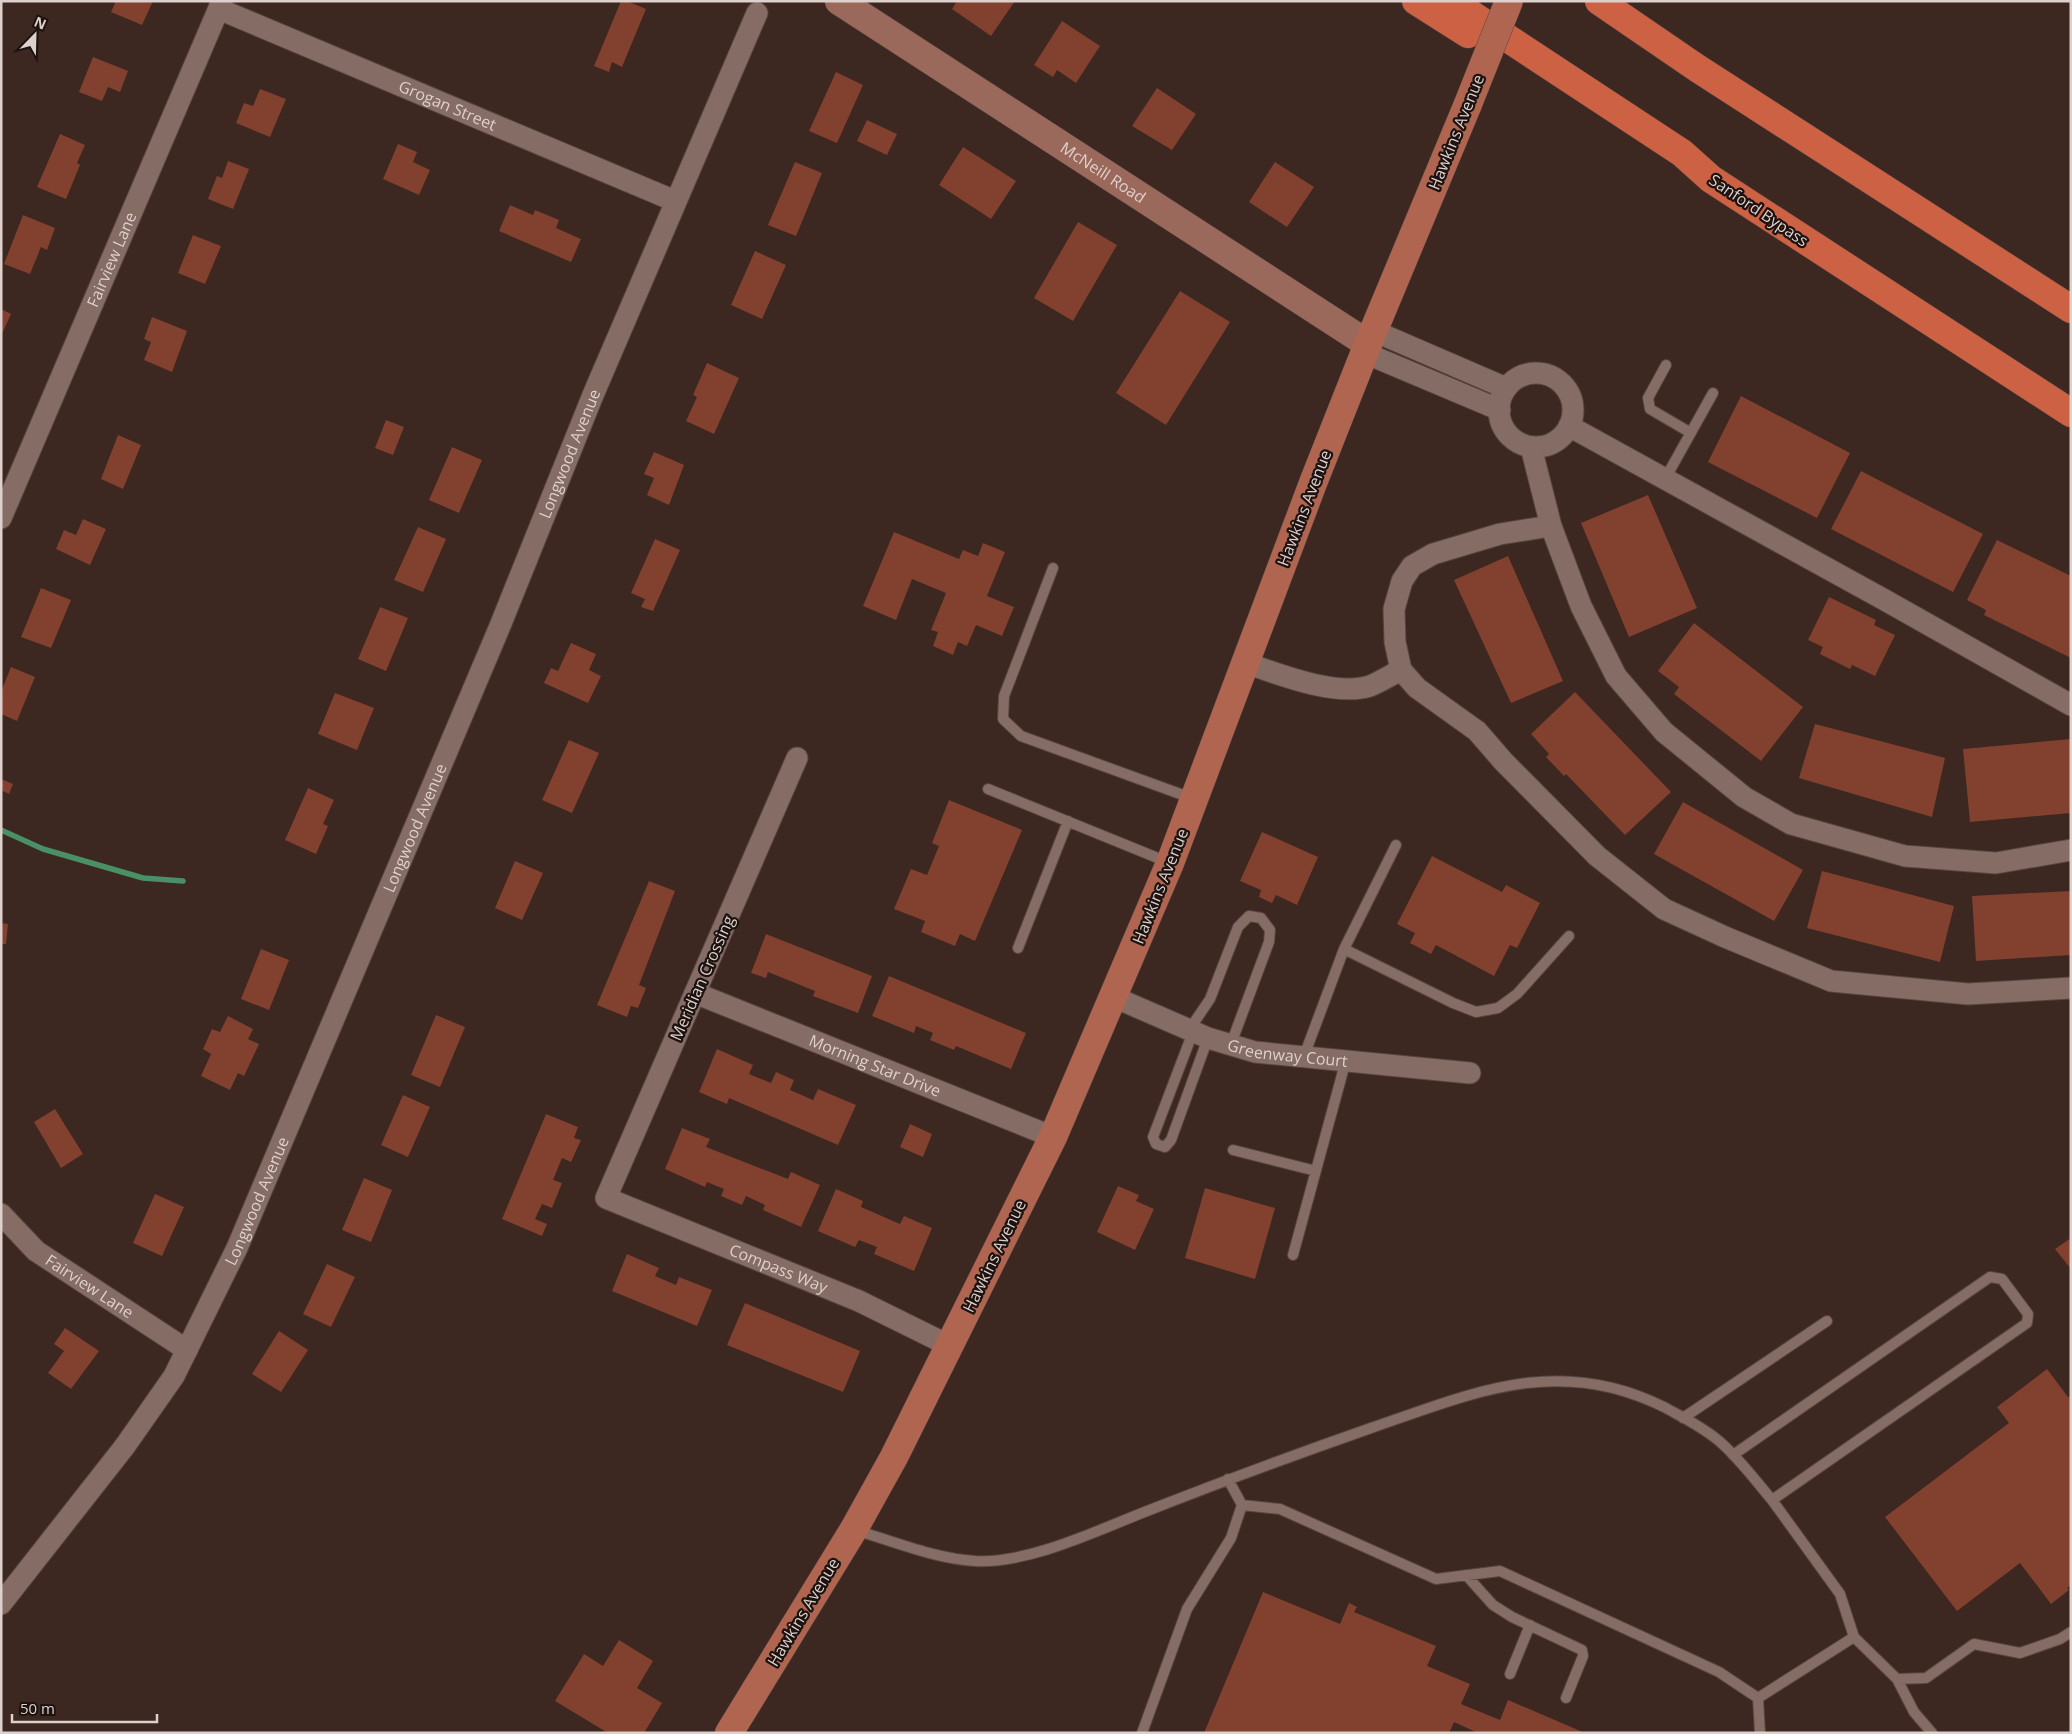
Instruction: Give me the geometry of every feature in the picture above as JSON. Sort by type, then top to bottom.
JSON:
[{"type":"highway","points":[[1416,1],[1668,162],[1711,179]]},
{"type":"highway","name":"Sanford Bypass","points":[[1451,1],[1682,153],[1711,179],[2071,413]]},
{"type":"highway","points":[[1599,1],[1881,187],[2071,309]]},
{"type":"highway","points":[[1632,1],[1881,187]]},
{"type":"main road","name":"Hawkins Avenue","points":[[729,1733],[854,1529],[894,1457],[1054,1137],[1170,863],[1313,483],[1468,104],[1508,1]]},
{"type":"street","name":"McNeill Road","points":[[840,1],[1369,343]]},
{"type":"street","name":"Grogan Street","points":[[221,5],[675,201]]},
{"type":"street","name":"Fairview Lane","points":[[1,518],[221,5]]},
{"type":"street","name":"Longwood Avenue","points":[[1,1604],[125,1446],[174,1376],[245,1230],[431,784],[500,626],[593,395],[757,13]]},
{"type":"street","points":[[1369,343],[1506,388]]},
{"type":"street","points":[[1369,343],[1500,410]]},
{"type":"street","points":[[1531,374],[1548,375],[1558,380],[1566,389],[1571,399],[1573,410],[1566,432],[1556,441],[1544,446],[1532,447],[1519,443],[1509,435],[1502,425],[1500,400],[1506,388],[1515,379],[1531,374]]},
{"type":"street","points":[[1569,426],[1999,663],[2071,705]]},
{"type":"street","points":[[1532,447],[1550,526],[1581,606],[1616,676],[1664,732],[1744,797],[1791,824],[1905,856],[1996,863],[2071,850]]},
{"type":"street","points":[[1550,526],[1500,534],[1433,554],[1412,566],[1402,581],[1394,609],[1394,642],[1401,670],[1418,688],[1477,731],[1503,761],[1597,856],[1664,909],[1831,982],[1968,994],[2071,988]]},
{"type":"street","points":[[1246,663],[1299,681],[1343,689],[1369,686],[1401,670]]},
{"type":"street","name":"Meridian Crossing","points":[[606,1198],[797,758]]},
{"type":"street","name":"Morning Star Drive","points":[[696,993],[1054,1137]]},
{"type":"street","name":"Greenway Court","points":[[1114,997],[1197,1033],[1256,1052],[1470,1072]]},
{"type":"street","name":"Compass Way","points":[[606,1198],[859,1301],[950,1346]]},
{"type":"street","name":"Fairview Lane","points":[[1,1214],[36,1251],[187,1350]]},
{"type":"lane","points":[[1666,365],[1648,398],[1650,409],[1691,433]]},
{"type":"lane","points":[[1665,479],[1714,393]]},
{"type":"lane","points":[[1053,568],[1004,696],[1003,719],[1021,736],[1195,799]]},
{"type":"lane","points":[[988,789],[1170,863]]},
{"type":"lane","points":[[1018,948],[1068,821]]},
{"type":"lane","points":[[1304,1056],[1344,949],[1396,844]]},
{"type":"lane","points":[[1197,1033],[1171,1140],[1165,1147],[1156,1144],[1153,1137],[1197,1033],[1238,927],[1249,916],[1260,918],[1270,930],[1270,942],[1231,1044]]},
{"type":"lane","points":[[1344,949],[1453,1003],[1476,1012],[1498,1008],[1517,994],[1569,936]]},
{"type":"lane","points":[[1294,1255],[1346,1060]]},
{"type":"lane","points":[[1233,1150],[1316,1171]]},
{"type":"lane","points":[[1734,1455],[1990,1277],[2002,1279],[2028,1314],[2027,1322],[1772,1500]]},
{"type":"lane","points":[[1683,1418],[1827,1322]]},
{"type":"lane","points":[[854,1529],[926,1552],[976,1561],[1014,1557],[1070,1541],[1228,1478],[1464,1396],[1523,1383],[1563,1382],[1600,1384],[1643,1397],[1683,1418],[1717,1440],[1734,1455],[1772,1500],[1840,1594],[1854,1637],[1896,1679],[1914,1712],[1932,1733]]},
{"type":"lane","points":[[1142,1733],[1187,1609],[1231,1538],[1242,1505],[1228,1478]]},
{"type":"lane","points":[[1242,1505],[1280,1509],[1436,1579],[1500,1571],[1719,1672],[1758,1698]]},
{"type":"lane","points":[[1466,1575],[1493,1605],[1512,1617],[1582,1650],[1583,1656],[1566,1698]]},
{"type":"lane","points":[[1510,1674],[1530,1625]]},
{"type":"lane","points":[[1896,1679],[1926,1678],[1974,1644],[2020,1653],[2060,1639],[2071,1632]]},
{"type":"lane","points":[[1758,1698],[1854,1637]]},
{"type":"lane","points":[[1758,1698],[1760,1733]]},
{"type":"building","points":[[116,1],[153,1],[142,25],[111,12]]},
{"type":"building","points":[[621,1],[627,1],[646,9],[622,67],[612,62],[609,72],[594,66]]},
{"type":"building","points":[[957,1],[1015,1],[991,36],[952,9]]},
{"type":"building","points":[[1062,21],[1100,46],[1076,83],[1057,70],[1053,77],[1034,65]]},
{"type":"building","points":[[93,57],[128,71],[120,92],[108,87],[102,101],[79,92]]},
{"type":"building","points":[[836,72],[863,85],[837,143],[809,131]]},
{"type":"building","points":[[1157,88],[1196,114],[1172,150],[1132,126]]},
{"type":"building","points":[[260,89],[286,99],[270,137],[236,123],[244,103],[253,106]]},
{"type":"building","points":[[867,120],[897,134],[887,155],[857,141]]},
{"type":"building","points":[[60,134],[85,145],[77,163],[80,165],[66,199],[37,187]]},
{"type":"building","points":[[398,144],[417,152],[413,162],[430,170],[419,195],[383,179]]},
{"type":"building","points":[[963,147],[1016,181],[991,219],[939,185]]},
{"type":"building","points":[[228,161],[249,169],[233,209],[208,199],[217,176],[222,178]]},
{"type":"building","points":[[795,162],[822,173],[796,236],[768,225]]},
{"type":"building","points":[[1275,162],[1314,187],[1287,227],[1249,202]]},
{"type":"building","points":[[510,205],[533,215],[535,210],[559,220],[556,228],[581,239],[571,262],[499,231]]},
{"type":"building","points":[[23,215],[55,228],[47,250],[41,247],[30,274],[4,264]]},
{"type":"building","points":[[1078,222],[1117,245],[1073,321],[1034,298]]},
{"type":"building","points":[[193,235],[221,246],[205,284],[178,273]]},
{"type":"building","points":[[755,251],[786,265],[762,319],[731,305]]},
{"type":"building","points":[[1180,291],[1230,322],[1166,425],[1116,393]]},
{"type":"building","points":[[1,309],[11,314],[1,336]]},
{"type":"building","points":[[152,317],[187,331],[172,372],[144,360],[151,342],[144,339]]},
{"type":"building","points":[[707,363],[739,378],[714,434],[686,421],[697,397],[693,395]]},
{"type":"building","points":[[1741,396],[1850,453],[1817,518],[1708,462]]},
{"type":"building","points":[[386,420],[404,427],[393,455],[375,448]]},
{"type":"building","points":[[118,435],[141,445],[123,489],[101,479]]},
{"type":"building","points":[[452,447],[482,460],[459,513],[429,500]]},
{"type":"building","points":[[654,452],[684,465],[669,505],[647,495],[654,478],[644,474]]},
{"type":"building","points":[[1861,471],[1983,534],[1953,592],[1831,529]]},
{"type":"building","points":[[1648,495],[1697,608],[1629,637],[1581,523]]},
{"type":"building","points":[[83,519],[106,529],[90,565],[56,549],[64,530],[76,535]]},
{"type":"building","points":[[418,527],[446,539],[423,592],[394,580]]},
{"type":"building","points":[[894,532],[959,559],[963,550],[978,556],[983,543],[1005,552],[987,596],[1014,607],[1002,636],[976,625],[967,646],[958,642],[953,655],[933,646],[938,632],[931,630],[946,593],[912,579],[896,620],[863,606]]},
{"type":"building","points":[[655,539],[680,550],[653,611],[641,607],[645,599],[631,593]]},
{"type":"building","points":[[1997,540],[2071,576],[2071,658],[1984,615],[1986,610],[1967,600]]},
{"type":"building","points":[[1508,556],[1563,681],[1511,703],[1454,580]]},
{"type":"building","points":[[41,588],[71,600],[51,648],[21,637]]},
{"type":"building","points":[[1829,597],[1876,620],[1874,625],[1895,635],[1875,676],[1852,665],[1850,669],[1820,654],[1823,647],[1808,640]]},
{"type":"building","points":[[380,607],[408,618],[386,671],[358,659]]},
{"type":"building","points":[[1694,623],[1803,707],[1761,761],[1674,694],[1679,687],[1658,671]]},
{"type":"building","points":[[571,643],[596,654],[589,670],[601,676],[588,703],[544,683],[551,668],[558,671]]},
{"type":"building","points":[[11,667],[35,677],[17,721],[1,714],[1,692]]},
{"type":"building","points":[[1575,692],[1671,792],[1625,835],[1566,774],[1564,776],[1546,757],[1549,754],[1531,734]]},
{"type":"building","points":[[335,693],[374,708],[357,750],[318,734]]},
{"type":"building","points":[[1815,724],[1945,758],[1932,817],[1799,778]]},
{"type":"building","points":[[2071,739],[2071,813],[1970,822],[1963,749]]},
{"type":"building","points":[[569,740],[599,753],[572,813],[542,800]]},
{"type":"building","points":[[1,779],[13,784],[9,794],[1,790]]},
{"type":"building","points":[[308,788],[334,800],[323,824],[328,826],[316,854],[285,840]]},
{"type":"building","points":[[949,800],[1022,830],[975,941],[960,934],[955,946],[921,932],[925,921],[894,909],[911,869],[927,875],[939,846],[932,843]]},
{"type":"building","points":[[1683,802],[1803,870],[1774,921],[1654,854]]},
{"type":"building","points":[[1262,832],[1318,857],[1297,905],[1276,895],[1272,903],[1259,897],[1261,890],[1240,881]]},
{"type":"building","points":[[1432,856],[1502,892],[1506,885],[1540,903],[1517,948],[1510,945],[1494,976],[1436,945],[1431,954],[1410,943],[1415,933],[1397,924]]},
{"type":"building","points":[[515,861],[543,873],[522,920],[495,908]]},
{"type":"building","points":[[1822,871],[1954,906],[1940,962],[1807,928]]},
{"type":"building","points":[[649,881],[675,891],[639,985],[646,988],[638,1008],[631,1006],[627,1017],[597,1005]]},
{"type":"building","points":[[2071,891],[2071,955],[1976,961],[1972,896]]},
{"type":"building","points":[[1,923],[8,924],[6,944],[1,944]]},
{"type":"building","points":[[766,934],[872,976],[858,1013],[813,996],[815,991],[768,972],[766,978],[751,973]]},
{"type":"building","points":[[261,949],[289,960],[269,1010],[241,999]]},
{"type":"building","points":[[889,976],[1026,1033],[1011,1069],[956,1046],[954,1050],[930,1040],[933,1033],[916,1026],[914,1033],[872,1016]]},
{"type":"building","points":[[436,1015],[465,1027],[440,1087],[411,1075]]},
{"type":"building","points":[[228,1016],[253,1029],[248,1039],[259,1044],[244,1076],[238,1073],[230,1090],[201,1076],[211,1054],[203,1049],[212,1029],[220,1032]]},
{"type":"building","points":[[717,1049],[753,1065],[749,1074],[771,1083],[776,1072],[794,1080],[790,1090],[813,1100],[818,1089],[856,1105],[838,1145],[729,1098],[727,1104],[699,1092]]},
{"type":"building","points":[[403,1095],[430,1107],[408,1157],[381,1145]]},
{"type":"building","points":[[55,1109],[83,1154],[61,1168],[34,1122]]},
{"type":"building","points":[[546,1114],[578,1127],[574,1138],[581,1140],[571,1162],[562,1158],[553,1180],[562,1183],[552,1208],[542,1204],[535,1219],[547,1224],[542,1236],[502,1219]]},
{"type":"building","points":[[910,1124],[932,1134],[923,1157],[900,1147]]},
{"type":"building","points":[[682,1128],[710,1139],[706,1147],[788,1179],[791,1172],[820,1185],[801,1227],[763,1210],[765,1205],[746,1196],[742,1205],[721,1196],[724,1189],[707,1182],[705,1187],[665,1169]]},
{"type":"building","points":[[364,1178],[392,1190],[371,1242],[342,1230]]},
{"type":"building","points":[[1118,1186],[1139,1195],[1136,1201],[1154,1209],[1135,1250],[1097,1232]]},
{"type":"building","points":[[1205,1188],[1275,1208],[1255,1279],[1185,1258]]},
{"type":"building","points":[[836,1189],[863,1201],[861,1207],[900,1224],[904,1216],[932,1228],[914,1271],[874,1254],[877,1247],[859,1240],[855,1247],[818,1231]]},
{"type":"building","points":[[155,1194],[184,1207],[162,1256],[133,1243]]},
{"type":"building","points":[[2071,1238],[2071,1269],[2055,1249]]},
{"type":"building","points":[[627,1254],[659,1268],[655,1276],[676,1285],[679,1277],[712,1290],[697,1326],[612,1291]]},
{"type":"building","points":[[327,1264],[355,1277],[331,1327],[303,1314]]},
{"type":"building","points":[[745,1303],[860,1351],[843,1392],[727,1345]]},
{"type":"building","points":[[65,1328],[99,1351],[71,1389],[48,1373],[64,1351],[54,1344]]},
{"type":"building","points":[[279,1331],[308,1350],[281,1392],[252,1374]]},
{"type":"building","points":[[2047,1369],[2068,1397],[2071,1396],[2071,1585],[2067,1588],[2069,1590],[2051,1604],[2020,1563],[1957,1611],[1885,1517],[2009,1423],[1997,1407]]},
{"type":"building","points":[[1263,1592],[1340,1624],[1349,1603],[1357,1607],[1354,1612],[1436,1646],[1427,1666],[1470,1684],[1461,1704],[1500,1720],[1508,1700],[1585,1733],[1478,1733],[1454,1722],[1449,1733],[1204,1733]]},
{"type":"building","points":[[619,1640],[653,1661],[637,1688],[662,1703],[644,1733],[608,1733],[555,1701],[584,1654],[603,1666]]},
{"type":"waterway","points":[[1,830],[43,849],[143,878],[183,881]]}]
